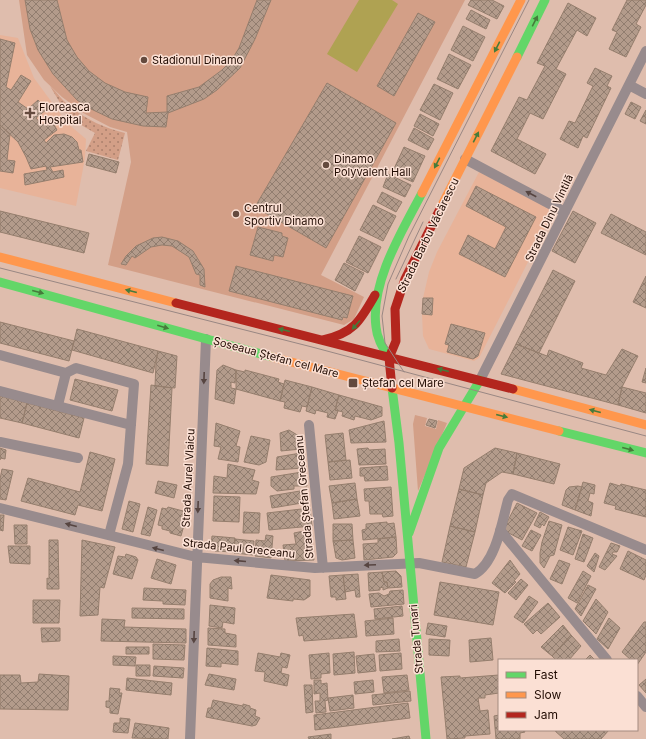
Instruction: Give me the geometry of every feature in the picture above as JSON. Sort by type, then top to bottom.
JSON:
[{"type":"main road","name":"Strada Barbu Văcărescu","points":[[389,358],[377,336],[377,292],[400,236],[521,0]]},
{"type":"main road","name":"Strada Barbu Văcărescu","points":[[389,358],[396,341],[395,309],[401,288],[545,0]]},
{"type":"main road","points":[[0,257],[389,358],[480,380],[646,425]]},
{"type":"main road","name":"Șoseaua Ștefan cel Mare","points":[[0,282],[206,339],[646,454]]},
{"type":"main road","points":[[322,340],[348,333],[359,322],[377,292]]},
{"type":"main road","name":"Strada Tunari","points":[[389,358],[399,443],[426,739]]},
{"type":"main road","name":"Strada Tunari","points":[[407,539],[436,454],[480,380]]},
{"type":"street","name":"Strada Dinu Vintilă","points":[[480,380],[629,86],[642,68],[646,51]]},
{"type":"street","points":[[629,86],[646,94]]},
{"type":"street","points":[[465,159],[566,212]]},
{"type":"street","name":"Strada Aurel Vlaicu","points":[[190,739],[196,558],[206,339]]},
{"type":"street","points":[[0,355],[66,373],[76,368],[134,384],[128,464],[109,535]]},
{"type":"street","points":[[58,405],[66,373]]},
{"type":"street","points":[[0,391],[131,425]]},
{"type":"street","name":"Strada Ștefan Greceanu","points":[[309,425],[323,568]]},
{"type":"street","points":[[0,442],[78,458]]},
{"type":"street","points":[[606,659],[500,530],[508,500],[512,494],[646,550]]},
{"type":"street","name":"Strada Paul Greceanu","points":[[0,508],[196,558],[323,568],[409,563],[427,564],[468,574],[475,574],[481,571],[492,556],[500,530]]},
{"type":"street","points":[[638,697],[646,707]]},
{"type":"shaded area","name":"Centrul Sportiv Dinamo","points":[[19,0],[465,0],[321,275],[364,297],[354,319],[344,325],[108,265],[131,162],[127,132],[110,127],[85,114],[62,97],[44,80],[27,55]]},
{"type":"shaded area","points":[[359,0],[392,0],[398,4],[357,72],[327,54]]},
{"type":"shaded area","name":"Floreasca Hospital","points":[[0,35],[18,38],[34,78],[67,123],[86,139],[85,158],[76,206],[0,188]]},
{"type":"shaded area","points":[[50,86],[66,103],[90,120],[110,129],[125,133],[118,160],[86,151],[95,133],[69,118]]},
{"type":"shaded area","points":[[479,172],[554,211],[479,358],[474,361],[429,349],[423,336],[422,314],[432,315],[433,298],[423,298],[429,272],[437,252]]},
{"type":"shaded area","points":[[415,415],[427,418],[425,426],[436,429],[438,420],[447,423],[418,491],[413,424]]},
{"type":"building","points":[[25,0],[57,0],[67,40],[77,57],[89,71],[105,83],[125,92],[148,97],[146,113],[167,112],[167,96],[199,87],[222,70],[231,61],[239,48],[257,0],[271,0],[255,39],[240,68],[217,90],[204,99],[168,113],[166,127],[143,126],[112,119],[89,108],[77,100],[53,74],[38,50],[30,29]]},
{"type":"building","points":[[471,0],[492,0],[504,6],[497,19],[468,5]]},
{"type":"building","points":[[627,0],[646,0],[646,5],[636,24],[641,27],[626,57],[609,49],[617,32],[612,30]]},
{"type":"building","points":[[568,3],[596,18],[587,36],[577,30],[556,69],[566,74],[543,119],[530,113],[517,139],[546,154],[535,174],[491,151],[519,97],[527,100],[545,66],[537,63]]},
{"type":"building","points":[[471,10],[490,20],[486,29],[466,19]]},
{"type":"building","points":[[418,13],[435,22],[394,96],[377,86]]},
{"type":"building","points":[[463,26],[485,37],[473,61],[451,50]]},
{"type":"building","points":[[0,39],[15,43],[6,87],[11,90],[21,75],[31,81],[18,102],[28,109],[38,100],[47,109],[36,118],[42,125],[51,119],[57,130],[44,140],[46,143],[54,135],[64,134],[72,137],[77,142],[79,150],[81,150],[83,162],[50,167],[53,172],[63,170],[64,177],[25,185],[24,174],[47,170],[46,166],[31,169],[18,142],[0,125]]},
{"type":"building","points":[[449,54],[471,65],[458,89],[437,79]]},
{"type":"building","points":[[595,68],[612,76],[607,86],[611,88],[587,138],[583,136],[578,148],[560,139],[569,121],[575,123],[593,86],[587,83]]},
{"type":"building","name":"Dinamo Polyvalent Hall","points":[[327,83],[396,123],[326,248],[255,207]]},
{"type":"building","points":[[434,84],[453,93],[440,120],[420,110]]},
{"type":"building","points":[[631,102],[641,107],[635,119],[625,114]]},
{"type":"building","points":[[646,110],[646,124],[640,121]]},
{"type":"building","points":[[420,114],[439,124],[433,136],[414,126]]},
{"type":"building","points":[[0,125],[10,134],[7,160],[15,161],[13,173],[0,171]]},
{"type":"building","points":[[414,128],[434,139],[428,150],[408,140]]},
{"type":"building","points":[[404,147],[425,156],[413,182],[392,173]]},
{"type":"building","points":[[89,154],[119,162],[116,173],[86,165]]},
{"type":"building","points":[[388,174],[411,185],[405,197],[383,187]]},
{"type":"building","points":[[476,186],[536,217],[505,277],[459,254],[468,235],[495,249],[506,227],[466,206]]},
{"type":"building","points":[[382,192],[402,202],[396,212],[377,202]]},
{"type":"building","points":[[373,205],[396,216],[383,241],[360,230]]},
{"type":"building","points":[[0,211],[89,233],[84,253],[0,232]]},
{"type":"building","points":[[573,211],[596,223],[575,263],[552,251]]},
{"type":"building","points":[[611,214],[646,232],[646,255],[601,233]]},
{"type":"building","points":[[258,227],[282,233],[282,236],[288,238],[283,257],[274,255],[273,261],[250,255]]},
{"type":"building","points":[[359,236],[381,247],[368,273],[346,262]]},
{"type":"building","points":[[162,237],[178,241],[193,251],[204,269],[205,287],[200,285],[200,275],[196,274],[189,257],[172,246],[162,245],[151,247],[135,258],[132,256],[126,265],[121,264],[126,256],[136,246],[153,238]]},
{"type":"building","points":[[344,263],[364,273],[355,291],[335,280]]},
{"type":"building","points":[[236,266],[353,296],[347,318],[343,317],[342,320],[229,291]]},
{"type":"building","points":[[553,270],[575,281],[539,353],[516,344]]},
{"type":"building","points":[[646,276],[646,308],[633,302]]},
{"type":"building","points":[[423,298],[433,298],[432,315],[422,314]]},
{"type":"building","points":[[0,322],[74,341],[69,361],[0,343]]},
{"type":"building","points":[[451,324],[485,333],[478,356],[473,359],[447,352],[449,345],[445,344]]},
{"type":"building","points":[[77,329],[158,351],[153,373],[72,350]]},
{"type":"building","points":[[516,344],[547,356],[549,350],[583,363],[581,368],[606,375],[622,349],[638,356],[622,387],[618,405],[501,374]]},
{"type":"building","points":[[158,351],[177,356],[175,388],[155,386]]},
{"type":"building","points":[[223,365],[236,370],[235,383],[231,382],[231,388],[236,389],[234,404],[215,399],[217,370]]},
{"type":"building","points":[[646,368],[646,383],[642,382]]},
{"type":"building","points":[[236,370],[245,372],[245,370],[279,379],[278,382],[284,384],[280,401],[236,389]]},
{"type":"building","points":[[75,379],[118,390],[112,411],[70,400]]},
{"type":"building","points":[[285,380],[312,387],[307,407],[302,406],[300,412],[284,408],[285,402],[280,401]]},
{"type":"building","points":[[151,385],[172,388],[168,466],[146,464]]},
{"type":"building","points":[[312,387],[339,395],[335,410],[338,411],[335,419],[327,417],[328,413],[316,410],[315,414],[306,411]]},
{"type":"building","points":[[622,387],[646,393],[646,413],[618,405]]},
{"type":"building","points":[[339,395],[382,407],[382,416],[371,420],[355,416],[354,420],[342,416],[343,412],[335,410]]},
{"type":"building","points":[[0,396],[27,403],[22,423],[0,418]]},
{"type":"building","points":[[27,403],[84,418],[79,438],[22,423]]},
{"type":"building","points":[[429,419],[437,421],[435,428],[426,425]]},
{"type":"building","points":[[384,421],[386,442],[351,443],[349,430]]},
{"type":"building","points":[[216,423],[240,431],[236,446],[240,447],[238,462],[218,459],[221,447],[214,446]]},
{"type":"building","points":[[289,430],[299,436],[301,449],[281,451],[280,433]]},
{"type":"building","points":[[343,433],[346,460],[328,462],[325,435]]},
{"type":"building","points":[[251,436],[270,440],[266,462],[259,465],[244,462]]},
{"type":"building","points":[[0,448],[6,450],[5,459],[0,458]]},
{"type":"building","points":[[368,448],[369,450],[385,449],[386,464],[359,465],[357,449]]},
{"type":"building","points":[[495,448],[517,453],[513,474],[502,472],[486,483],[483,495],[459,489],[464,468]]},
{"type":"building","points":[[90,452],[115,459],[102,511],[78,505],[75,515],[21,501],[28,478],[80,492]]},
{"type":"building","points":[[301,453],[303,468],[276,470],[277,457]]},
{"type":"building","points":[[517,453],[560,464],[554,484],[513,474]]},
{"type":"building","points":[[350,460],[352,478],[330,480],[328,462]]},
{"type":"building","points":[[228,464],[255,470],[252,480],[259,482],[256,494],[213,493],[214,476],[227,478]]},
{"type":"building","points":[[387,466],[388,480],[365,481],[364,476],[360,476],[360,468]]},
{"type":"building","points":[[2,469],[13,471],[6,500],[0,499],[0,479]]},
{"type":"building","points":[[302,472],[307,486],[294,486],[294,489],[277,491],[271,486],[271,477]]},
{"type":"building","points":[[158,481],[177,485],[174,498],[155,493]]},
{"type":"building","points":[[583,482],[595,485],[594,494],[590,493],[588,501],[593,503],[591,516],[575,510]]},
{"type":"building","points":[[355,483],[357,499],[332,503],[329,486]]},
{"type":"building","points":[[610,483],[646,490],[646,517],[615,509],[616,506],[604,503]]},
{"type":"building","points":[[391,487],[393,516],[383,517],[382,514],[370,514],[369,501],[365,501],[364,489]]},
{"type":"building","points":[[569,487],[582,487],[575,510],[562,505],[566,490]]},
{"type":"building","points":[[459,489],[483,495],[475,532],[450,526]]},
{"type":"building","points":[[306,490],[308,502],[272,508],[270,496]]},
{"type":"building","points":[[214,496],[240,497],[239,522],[213,521]]},
{"type":"building","points":[[357,499],[360,516],[334,519],[332,503]]},
{"type":"building","points":[[129,501],[140,504],[133,532],[122,529]]},
{"type":"building","points":[[517,503],[537,513],[522,540],[503,530]]},
{"type":"building","points":[[148,507],[157,510],[150,536],[141,534]]},
{"type":"building","points":[[168,507],[183,511],[182,524],[184,525],[181,536],[170,533],[170,531],[162,529],[162,526],[158,525],[162,508],[167,509]]},
{"type":"building","points":[[310,508],[312,526],[269,530],[267,513]]},
{"type":"building","points":[[244,512],[260,513],[259,533],[243,533]]},
{"type":"building","points":[[540,512],[549,517],[544,526],[542,524],[540,528],[534,525]]},
{"type":"building","points":[[0,515],[4,515],[3,531],[0,530]]},
{"type":"building","points":[[549,521],[562,525],[554,555],[550,556],[544,568],[540,563],[540,553]]},
{"type":"building","points":[[387,522],[387,524],[394,523],[396,537],[363,540],[362,530],[366,529],[366,524]]},
{"type":"building","points":[[333,524],[352,524],[353,540],[333,541]]},
{"type":"building","points":[[14,525],[27,525],[27,544],[15,544]]},
{"type":"building","points":[[450,526],[475,532],[466,567],[442,562]]},
{"type":"building","points":[[568,527],[582,531],[573,555],[560,550]]},
{"type":"building","points":[[309,530],[314,560],[285,561],[283,545],[296,544],[294,533]]},
{"type":"building","points":[[531,530],[541,535],[532,551],[522,546]]},
{"type":"building","points":[[583,534],[593,538],[584,562],[575,559]]},
{"type":"building","points":[[266,535],[273,536],[271,558],[255,556],[256,540],[265,541]]},
{"type":"building","points":[[212,536],[235,538],[233,552],[215,551],[211,547]]},
{"type":"building","points":[[396,537],[397,553],[393,557],[364,560],[363,544],[378,543],[378,539]]},
{"type":"building","points":[[235,539],[254,541],[253,555],[234,553]]},
{"type":"building","points":[[49,540],[58,540],[59,589],[47,589],[47,578],[49,579]]},
{"type":"building","points":[[82,540],[115,547],[104,588],[100,587],[98,615],[80,616]]},
{"type":"building","points":[[353,540],[355,558],[342,560],[336,558],[333,541]]},
{"type":"building","points":[[611,543],[620,546],[617,552],[613,552],[612,554],[617,556],[605,570],[599,567]]},
{"type":"building","points":[[8,546],[30,546],[30,564],[10,563]]},
{"type":"building","points":[[628,551],[646,560],[646,575],[644,580],[620,569]]},
{"type":"building","points":[[595,553],[599,556],[594,572],[587,566]]},
{"type":"building","points":[[126,554],[136,557],[138,560],[132,579],[113,574],[118,556],[125,557]]},
{"type":"building","points":[[157,559],[176,565],[171,584],[151,578]]},
{"type":"building","points":[[510,560],[520,574],[514,581],[516,582],[505,593],[492,583]]},
{"type":"building","points":[[559,560],[570,564],[562,584],[550,579]]},
{"type":"building","points":[[396,571],[401,576],[402,587],[388,588],[387,582],[384,582],[382,572]]},
{"type":"building","points":[[583,571],[591,576],[577,603],[568,598]]},
{"type":"building","points":[[382,572],[384,582],[387,582],[388,588],[383,590],[383,587],[380,588],[380,590],[369,591],[368,573]]},
{"type":"building","points":[[358,574],[360,597],[356,597],[355,590],[345,592],[343,575]]},
{"type":"building","points":[[271,575],[310,580],[310,596],[304,600],[293,599],[293,601],[267,598]]},
{"type":"building","points":[[343,575],[346,599],[336,600],[336,597],[331,597],[329,576]]},
{"type":"building","points":[[221,577],[231,577],[232,589],[228,588],[228,601],[210,598],[210,584],[213,580]]},
{"type":"building","points":[[521,579],[528,585],[516,600],[508,593]]},
{"type":"building","points":[[440,582],[499,592],[493,625],[434,615]]},
{"type":"building","points":[[588,585],[596,589],[581,616],[575,609]]},
{"type":"building","points":[[144,588],[186,590],[185,605],[163,604],[163,601],[143,600]]},
{"type":"building","points":[[403,590],[404,604],[371,607],[369,594],[379,593],[384,596],[389,594],[390,591]]},
{"type":"building","points":[[529,596],[538,602],[523,623],[514,617]]},
{"type":"building","points":[[596,599],[608,612],[596,634],[583,621]]},
{"type":"building","points":[[33,600],[60,600],[59,623],[33,623]]},
{"type":"building","points":[[548,603],[560,617],[541,634],[537,630],[533,634],[524,624]]},
{"type":"building","points":[[210,605],[235,608],[234,624],[223,622],[222,628],[209,626]]},
{"type":"building","points":[[402,606],[403,616],[375,619],[374,609]]},
{"type":"building","points":[[132,608],[184,609],[184,619],[132,618]]},
{"type":"building","points":[[354,614],[357,637],[304,641],[303,635],[299,636],[296,618]]},
{"type":"building","points":[[393,618],[394,634],[366,636],[365,621]]},
{"type":"building","points":[[609,618],[620,628],[608,649],[597,639]]},
{"type":"building","points":[[102,619],[125,620],[124,627],[186,629],[186,643],[101,641]]},
{"type":"building","points":[[644,622],[646,622],[646,652],[638,664],[638,659],[630,659],[622,652]]},
{"type":"building","points":[[428,623],[447,626],[445,637],[426,634]]},
{"type":"building","points":[[563,625],[571,635],[552,656],[541,647]]},
{"type":"building","points":[[41,628],[60,628],[60,641],[42,642]]},
{"type":"building","points":[[208,628],[225,629],[225,633],[236,635],[236,647],[208,645]]},
{"type":"building","points":[[571,635],[581,646],[570,659],[555,659],[552,656]]},
{"type":"building","points":[[491,638],[493,660],[470,662],[469,640]]},
{"type":"building","points":[[399,639],[400,651],[376,652],[376,641]]},
{"type":"building","points":[[429,639],[450,640],[449,656],[429,655]]},
{"type":"building","points":[[153,644],[185,645],[184,660],[153,659]]},
{"type":"building","points":[[126,647],[149,647],[149,654],[126,654]]},
{"type":"building","points":[[207,648],[238,651],[238,665],[221,663],[221,667],[206,666]]},
{"type":"building","points":[[354,652],[355,673],[334,675],[333,654]]},
{"type":"building","points":[[258,653],[280,657],[281,653],[290,655],[287,668],[282,667],[281,673],[289,675],[287,686],[264,681],[265,672],[255,671]]},
{"type":"building","points":[[329,653],[330,673],[321,674],[321,678],[311,679],[309,655]]},
{"type":"building","points":[[401,653],[402,669],[380,671],[379,655]]},
{"type":"building","points":[[374,654],[376,671],[358,673],[356,656]]},
{"type":"building","points":[[590,655],[594,659],[586,659]]},
{"type":"building","points":[[113,656],[136,657],[135,666],[113,665]]},
{"type":"building","points":[[136,665],[150,665],[150,676],[136,676]]},
{"type":"building","points":[[154,666],[184,668],[183,678],[153,676]]},
{"type":"building","points":[[39,674],[69,676],[68,710],[0,709],[0,675],[20,675],[21,683],[38,682]]},
{"type":"building","points":[[209,674],[236,679],[234,690],[205,685]]},
{"type":"building","points":[[407,675],[409,690],[384,693],[382,677]]},
{"type":"building","points":[[498,675],[498,693],[485,695],[485,698],[478,698],[480,711],[488,710],[490,734],[447,739],[441,677],[460,676],[460,678]]},
{"type":"building","points":[[127,678],[172,683],[171,695],[126,690]]},
{"type":"building","points":[[646,679],[646,693],[639,685]]},
{"type":"building","points":[[314,680],[321,680],[321,684],[327,683],[328,700],[325,701],[326,712],[316,713],[315,701],[320,701],[320,693],[314,694]]},
{"type":"building","points":[[373,680],[374,692],[355,694],[354,682]]},
{"type":"building","points":[[304,685],[312,685],[313,712],[306,713]]},
{"type":"building","points":[[110,688],[120,689],[119,693],[122,693],[118,714],[110,713],[110,708],[106,707],[106,701],[109,701]]},
{"type":"building","points":[[410,691],[411,701],[373,705],[372,695]]},
{"type":"building","points":[[353,695],[354,708],[330,711],[328,698]]},
{"type":"building","points":[[213,700],[250,706],[250,708],[256,710],[255,716],[260,718],[256,725],[252,726],[206,717],[208,708],[211,708]]},
{"type":"building","points":[[408,703],[410,718],[315,730],[314,715]]},
{"type":"building","points":[[498,715],[498,731],[525,732],[520,733],[520,739],[496,739],[494,716]]},
{"type":"building","points":[[120,718],[130,719],[128,733],[113,732],[114,723],[120,723]]},
{"type":"building","points":[[135,723],[169,728],[168,739],[132,738]]},
{"type":"building","points":[[555,731],[608,731],[601,739],[564,739]]},
{"type":"building","points":[[331,734],[331,739],[309,739],[308,737]]},
{"type":"building","points":[[409,736],[410,739],[392,739]]},
{"type":"tram line","points":[[404,372],[385,343],[382,316],[388,284],[409,236],[529,0]]},
{"type":"tram line","points":[[396,279],[423,222]]},
{"type":"tram line","points":[[0,268],[312,347],[646,436]]},
{"type":"traffic: fast","points":[[517,57],[545,0]]},
{"type":"traffic: fast","points":[[389,358],[378,336],[376,327],[375,310],[378,293],[389,258],[422,193]]},
{"type":"traffic: fast","points":[[0,282],[272,357]]},
{"type":"traffic: fast","points":[[409,533],[439,448],[480,380]]},
{"type":"traffic: fast","points":[[392,388],[399,443],[426,739]]},
{"type":"traffic: fast","points":[[559,431],[646,453]]},
{"type":"traffic: slow","points":[[422,193],[521,0]]},
{"type":"traffic: slow","points":[[441,207],[517,57]]},
{"type":"traffic: slow","points":[[0,257],[176,303]]},
{"type":"traffic: slow","points":[[272,357],[559,431]]},
{"type":"traffic: slow","points":[[513,389],[646,425]]},
{"type":"traffic: jam","points":[[389,358],[396,341],[395,309],[405,279],[441,207]]},
{"type":"traffic: jam","points":[[323,340],[342,334],[355,325],[375,295]]},
{"type":"traffic: jam","points":[[176,303],[513,389]]},
{"type":"traffic: jam","points":[[389,358],[392,388]]},
{"type":"place","name":"Stadionul Dinamo","points":[[144,60]]},
{"type":"place","name":"Floreasca Hospital","points":[[30,113]]},
{"type":"place","name":"Dinamo Polyvalent Hall","points":[[326,165]]},
{"type":"place","name":"Centrul Sportiv Dinamo","points":[[236,214]]},
{"type":"place","name":"Ștefan cel Mare","points":[[353,383]]}]
